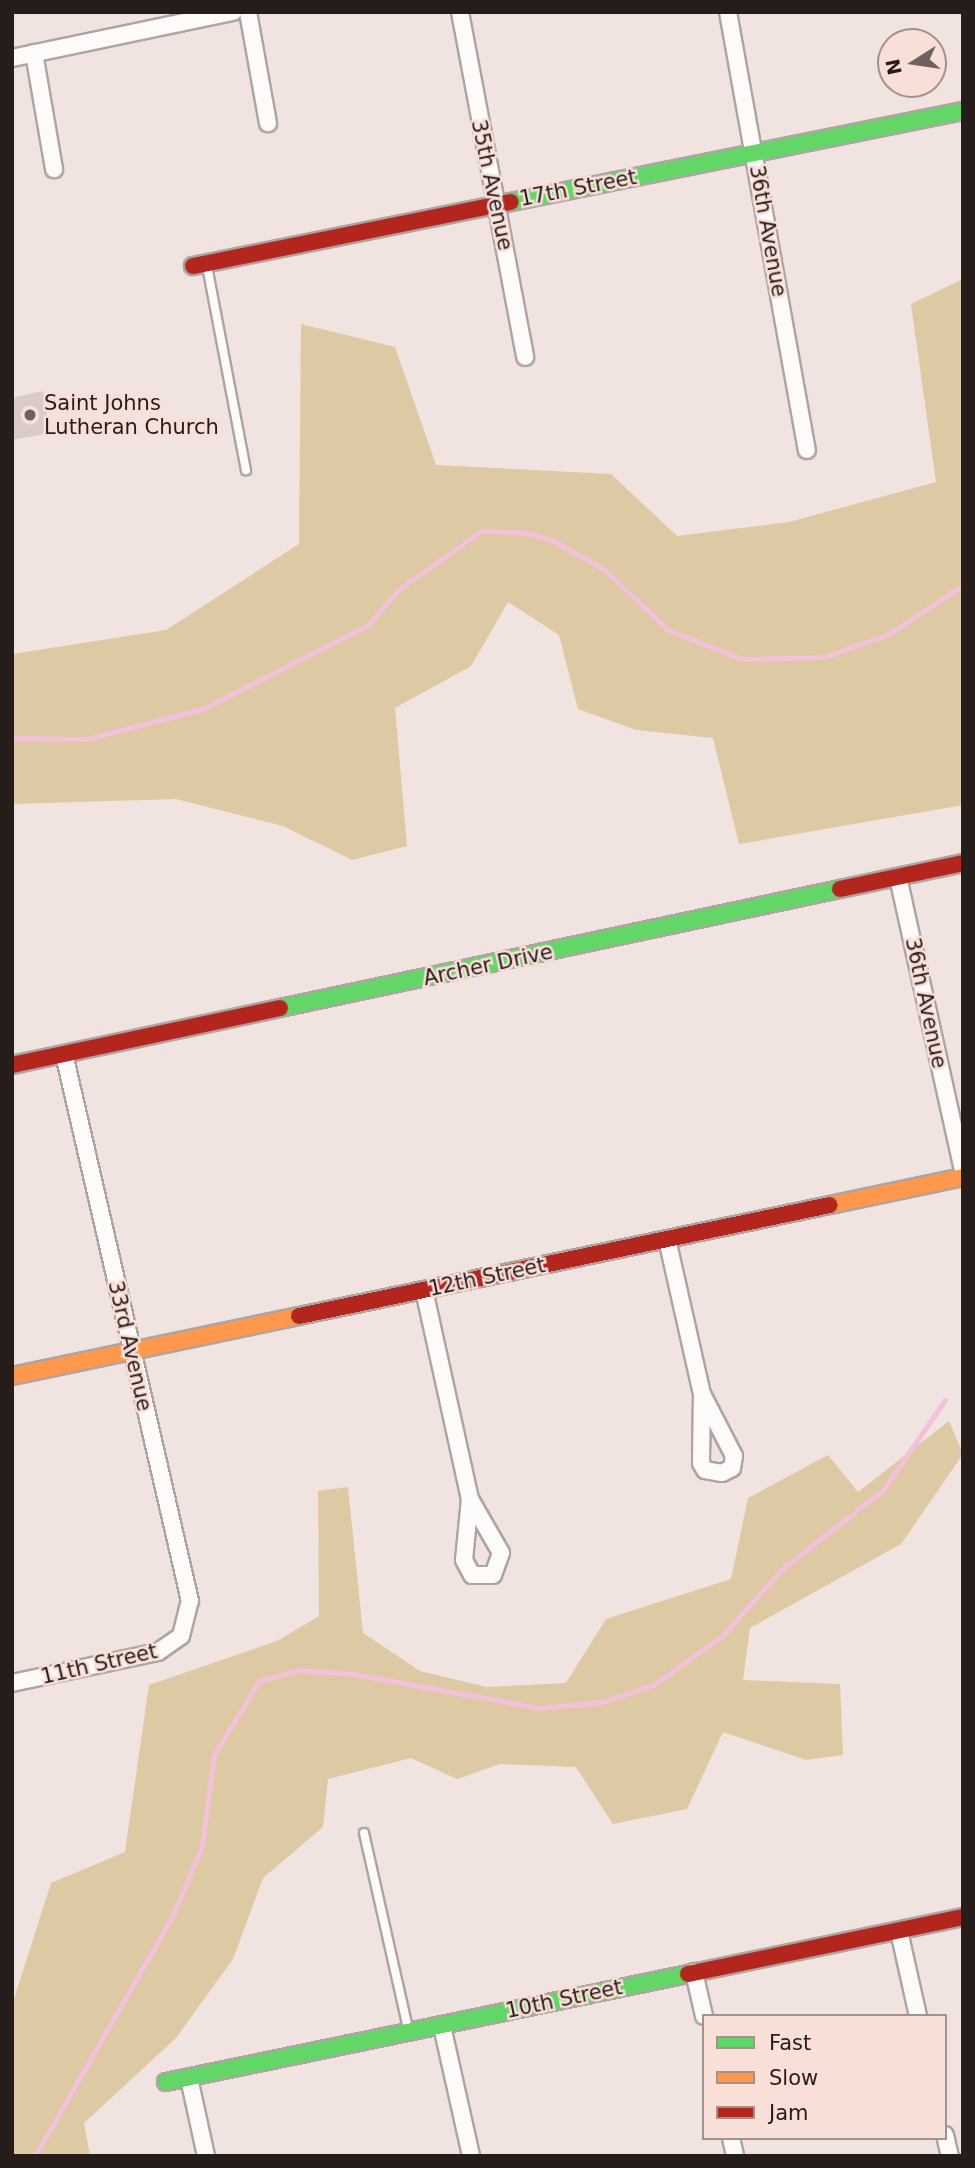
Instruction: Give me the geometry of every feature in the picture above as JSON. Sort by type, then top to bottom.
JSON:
[{"type":"street","points":[[12,58],[233,12]]},
{"type":"street","points":[[248,12],[268,123]]},
{"type":"street","name":"35th Avenue","points":[[460,12],[525,357]]},
{"type":"street","name":"36th Avenue","points":[[728,12],[807,450]]},
{"type":"street","points":[[34,53],[54,169]]},
{"type":"street","name":"17th Street","points":[[199,264],[963,111]]},
{"type":"street","name":"Archer Drive","points":[[12,1065],[963,863]]},
{"type":"street","name":"36th Avenue","points":[[898,877],[963,1170]]},
{"type":"street","name":"33rd Avenue","points":[[64,1054],[190,1601],[181,1636]]},
{"type":"street","name":"12th Street","points":[[12,1376],[130,1349],[963,1177]]},
{"type":"street","points":[[667,1239],[702,1394]]},
{"type":"street","points":[[424,1290],[470,1499]]},
{"type":"street","name":"11th Street","points":[[12,1683],[144,1657],[181,1636]]},
{"type":"street","name":"10th Street","points":[[166,2082],[963,1917]]},
{"type":"street","points":[[899,1931],[918,2014]]},
{"type":"street","points":[[694,1972],[704,2014]]},
{"type":"street","points":[[442,2026],[471,2156]]},
{"type":"street","points":[[189,2078],[206,2156]]},
{"type":"lane","points":[[199,264],[246,470]]},
{"type":"lane","points":[[364,1833],[409,2032]]},
{"type":"shaded area","points":[[963,279],[963,805],[739,844],[713,738],[636,730],[578,709],[559,635],[508,602],[471,666],[395,708],[407,846],[352,860],[283,826],[176,799],[12,804],[12,654],[166,630],[299,544],[301,324],[395,347],[436,465],[611,474],[677,536],[789,522],[936,482],[911,304]]},
{"type":"shaded area","points":[[949,1421],[963,1454],[901,1544],[750,1628],[743,1680],[840,1684],[843,1755],[806,1760],[723,1732],[687,1809],[613,1824],[576,1767],[500,1764],[457,1779],[411,1758],[328,1779],[323,1827],[263,1878],[233,1959],[176,2038],[84,2123],[90,2156],[12,2156],[12,2005],[51,1883],[125,1852],[149,1685],[277,1641],[319,1616],[318,1491],[348,1487],[363,1633],[420,1671],[487,1687],[566,1683],[606,1619],[731,1579],[748,1498],[828,1455],[858,1492]]},
{"type":"building","name":"Saint Johns Lutheran Church","points":[[43,391],[50,433],[12,440],[12,398]]},
{"type":"waterway","points":[[12,738],[87,739],[205,708],[368,625],[398,590],[481,531],[523,532],[554,541],[605,570],[668,630],[742,659],[824,657],[889,634],[963,585]]},
{"type":"waterway","points":[[35,2156],[174,1913],[202,1846],[214,1755],[259,1681],[299,1670],[354,1674],[540,1708],[603,1702],[653,1685],[723,1635],[782,1569],[883,1490],[945,1400]]},
{"type":"traffic: fast","points":[[511,202],[963,111]]},
{"type":"traffic: fast","points":[[280,1008],[840,889]]},
{"type":"traffic: fast","points":[[166,2082],[688,1974]]},
{"type":"traffic: slow","points":[[830,1205],[963,1177]]},
{"type":"traffic: slow","points":[[12,1376],[299,1316]]},
{"type":"traffic: jam","points":[[193,266],[511,202]]},
{"type":"traffic: jam","points":[[840,889],[963,863]]},
{"type":"traffic: jam","points":[[12,1065],[280,1008]]},
{"type":"traffic: jam","points":[[299,1316],[830,1205]]},
{"type":"traffic: jam","points":[[688,1974],[963,1917]]},
{"type":"place","name":"Saint Johns Lutheran Church","points":[[30,415]]}]
